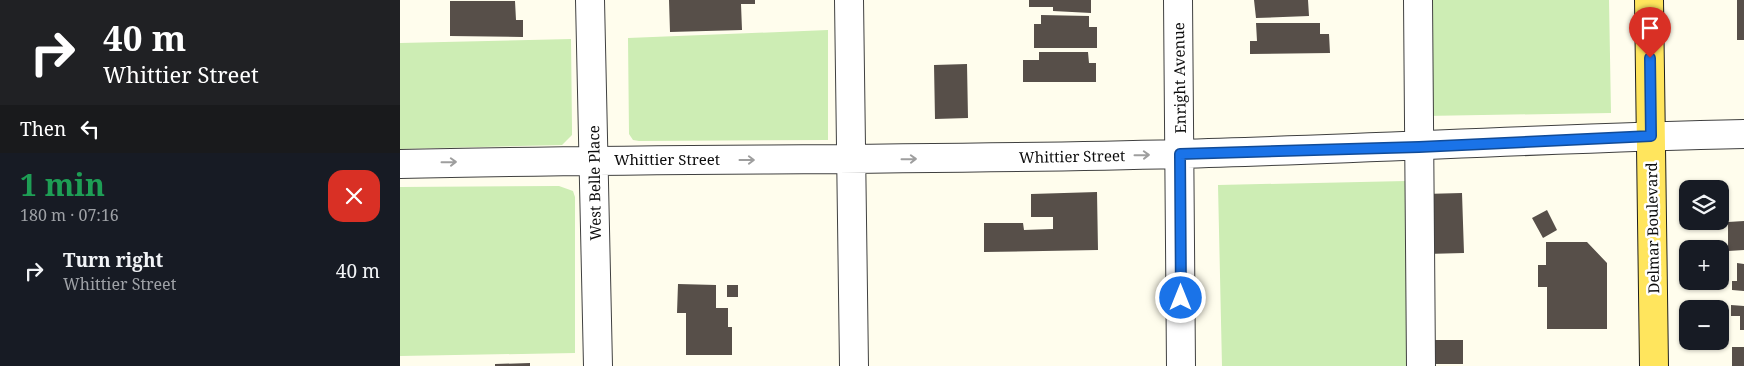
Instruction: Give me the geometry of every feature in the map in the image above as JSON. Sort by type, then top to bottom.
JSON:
[{"type":"main road","name":"Delmar Boulevard","points":[[1649,0],[1654,366]]},
{"type":"street","name":"West Belle Place","points":[[590,0],[598,366]]},
{"type":"street","points":[[849,0],[854,366]]},
{"type":"street","name":"Enright Avenue","points":[[1178,0],[1181,366]]},
{"type":"street","points":[[1418,0],[1421,366]]},
{"type":"street","name":"Whittier Street","points":[[400,164],[593,159],[852,160],[1180,154],[1744,134]]},
{"type":"green space","points":[[1422,0],[1609,0],[1611,113],[1424,116]]},
{"type":"green space","points":[[828,30],[828,140],[639,141],[633,140],[629,134],[628,38]]},
{"type":"green space","points":[[571,39],[572,135],[562,145],[400,149],[400,43]]},
{"type":"green space","points":[[1406,181],[1408,366],[1222,366],[1218,185]]},
{"type":"green space","points":[[559,186],[573,191],[575,197],[575,353],[400,356],[400,187]]},
{"type":"building","points":[[669,0],[755,0],[755,4],[741,4],[742,30],[670,32]]},
{"type":"building","points":[[1029,0],[1091,0],[1091,13],[1053,11],[1053,7],[1029,7]]},
{"type":"building","points":[[1254,0],[1308,0],[1309,16],[1256,18]]},
{"type":"building","points":[[1737,0],[1744,0],[1744,40],[1737,40]]},
{"type":"building","points":[[450,1],[515,1],[516,20],[523,20],[523,37],[450,36]]},
{"type":"building","points":[[1041,15],[1089,16],[1089,27],[1097,27],[1097,48],[1034,48],[1034,24],[1041,24]]},
{"type":"building","points":[[1256,23],[1320,23],[1320,34],[1329,34],[1330,53],[1250,54],[1250,41],[1257,41]]},
{"type":"building","points":[[1039,52],[1088,52],[1089,63],[1096,63],[1096,82],[1023,82],[1023,60],[1039,60]]},
{"type":"building","points":[[967,64],[968,118],[935,119],[934,65]]},
{"type":"building","points":[[1097,192],[1098,250],[984,252],[984,223],[1023,223],[1024,230],[1053,229],[1053,217],[1031,217],[1031,194]]},
{"type":"building","points":[[1462,193],[1464,253],[1426,254],[1424,194]]},
{"type":"building","points":[[1547,210],[1557,230],[1543,238],[1532,218]]},
{"type":"building","points":[[1744,221],[1744,250],[1729,251],[1729,222]]},
{"type":"building","points":[[1546,242],[1587,242],[1607,263],[1607,329],[1547,329],[1547,287],[1538,287],[1538,265],[1546,265]]},
{"type":"building","points":[[1737,263],[1744,264],[1744,291],[1732,290],[1732,281],[1737,281]]},
{"type":"building","points":[[678,284],[716,285],[716,308],[728,308],[728,327],[732,327],[732,355],[686,355],[686,313],[677,313]]},
{"type":"building","points":[[727,285],[738,285],[738,297],[727,297]]},
{"type":"building","points":[[1731,305],[1744,306],[1744,330],[1740,330],[1740,316],[1731,316]]},
{"type":"building","points":[[1430,340],[1463,340],[1463,364],[1431,364]]},
{"type":"building","points":[[1732,347],[1744,347],[1744,366],[1732,366]]},
{"type":"building","points":[[530,363],[530,366],[495,366],[495,364]]},
{"type":"route","points":[[1181,298],[1180,154],[1419,147],[1651,136],[1650,58]]}]
